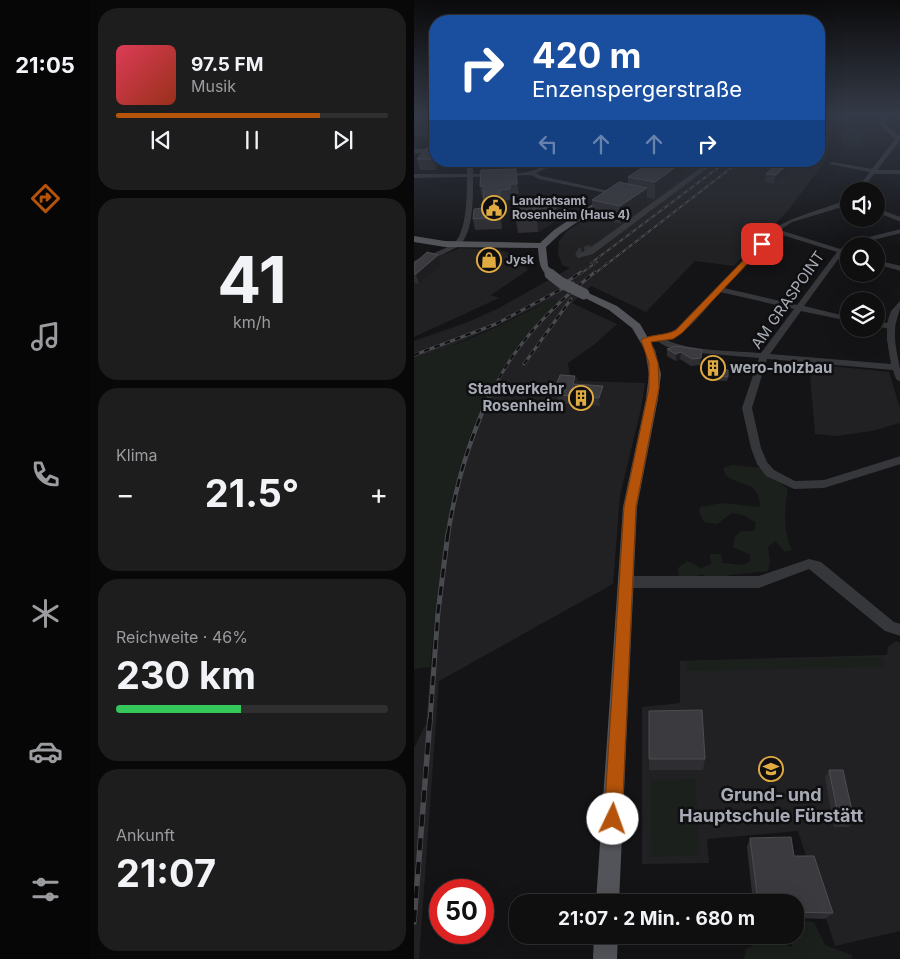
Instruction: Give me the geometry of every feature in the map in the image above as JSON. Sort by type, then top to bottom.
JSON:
[{"type":"main road","points":[[414,239],[458,244],[542,246],[558,232],[615,193],[625,191]]},
{"type":"main road","points":[[542,246],[544,266],[550,274],[560,282],[625,315],[646,340],[654,363],[654,388],[630,507],[608,894]]},
{"type":"main road","points":[[605,959],[606,944]]},
{"type":"street","points":[[865,182],[883,159]]},
{"type":"street","points":[[832,164],[874,171],[900,172]]},
{"type":"street","points":[[414,264],[458,244],[465,227],[470,167]]},
{"type":"street","points":[[414,176],[510,176],[532,173],[545,167]]},
{"type":"street","points":[[581,256],[706,167]]},
{"type":"street","points":[[689,171],[698,173]]},
{"type":"street","points":[[532,173],[539,177],[615,193]]},
{"type":"street","points":[[648,201],[656,203]]},
{"type":"street","points":[[646,340],[670,337],[679,331],[775,230],[790,221],[840,206]]},
{"type":"street","points":[[885,214],[900,220]]},
{"type":"street","points":[[775,230],[840,248]]},
{"type":"street","points":[[876,237],[900,231]]},
{"type":"street","name":"AM GRASPOINT","points":[[840,258],[798,308],[764,355],[747,408],[758,454],[762,464],[770,473],[794,484],[824,484],[900,460]]},
{"type":"street","points":[[885,265],[900,269]]},
{"type":"street","points":[[720,290],[840,317]]},
{"type":"street","points":[[900,302],[894,310],[890,326],[893,355],[900,378]]},
{"type":"street","points":[[885,325],[890,326]]},
{"type":"street","points":[[658,339],[670,345],[699,350],[898,368]]},
{"type":"street","points":[[626,582],[759,582],[809,564],[816,566],[890,626],[900,630]]},
{"type":"shaded area","points":[[663,167],[821,167],[787,212],[734,266],[695,261],[646,312],[591,286],[572,303],[617,324],[595,344],[568,363],[570,376],[577,377],[578,381],[645,383],[641,409],[620,495],[613,584],[439,681],[419,959],[414,959],[414,748],[426,724],[438,582],[447,517],[457,475],[484,404],[510,359],[557,302],[552,299],[448,347],[414,359],[414,341],[468,322],[499,308],[570,268],[562,265],[558,254],[559,241],[566,232]]},
{"type":"shaded area","points":[[460,248],[499,250],[510,253],[521,260],[528,270],[491,295],[499,298],[414,337],[414,266]]},
{"type":"shaded area","points":[[552,299],[557,302],[527,336],[511,358],[490,393],[473,429],[460,467],[450,506],[443,546],[430,667],[414,669],[414,359],[450,347]]},
{"type":"shaded area","points":[[809,364],[889,372],[900,408],[900,423],[872,431],[836,436],[815,434]]},
{"type":"shaded area","points":[[732,465],[762,468],[788,489],[785,520],[792,550],[785,552],[775,541],[768,547],[770,561],[768,571],[732,575],[711,580],[702,574],[690,579],[679,576],[678,568],[687,561],[701,568],[711,564],[710,554],[721,554],[722,563],[743,565],[750,561],[750,555],[733,547],[735,537],[741,531],[754,531],[756,523],[743,515],[732,513],[717,524],[704,522],[699,512],[700,507],[722,503],[760,507],[757,492],[753,488],[725,475],[723,468]]},
{"type":"shaded area","name":"Grund- und Hauptschule Fürstätt","points":[[896,641],[900,643],[900,931],[835,946],[798,831],[707,839],[709,863],[642,864],[642,707],[680,703],[680,661],[887,655],[888,647]]},
{"type":"shaded area","points":[[882,657],[885,667],[686,671],[686,661]]},
{"type":"shaded area","points":[[695,779],[700,855],[652,857],[650,780]]},
{"type":"shaded area","points":[[804,921],[814,922],[825,945],[852,955],[852,959],[744,959],[746,949],[756,944],[782,944],[791,947],[792,944],[804,944]]},
{"type":"building","points":[[643,167],[676,167],[655,182],[628,177]]},
{"type":"building","points":[[774,167],[785,167],[776,175],[766,174]]},
{"type":"building","points":[[516,169],[517,184],[510,184],[510,189],[500,190],[500,217],[473,219],[474,209],[483,208],[484,186],[480,186],[481,170]]},
{"type":"building","points":[[619,182],[647,188],[620,206],[592,200]]},
{"type":"building","points":[[564,203],[537,220],[516,221],[516,206]]},
{"type":"building","points":[[427,252],[438,255],[414,274],[414,264]]},
{"type":"building","points":[[676,346],[702,350],[701,358],[692,359],[681,352],[676,354],[667,349]]},
{"type":"building","name":"wero-holzbau","points":[[709,360],[718,360],[718,369],[728,370],[728,377],[708,376]]},
{"type":"building","points":[[560,375],[575,376],[573,384],[603,386],[599,398],[557,395],[561,383],[557,383]]},
{"type":"building","points":[[702,710],[705,759],[649,759],[649,711]]},
{"type":"building","points":[[829,770],[843,770],[854,820],[839,820]]},
{"type":"building","points":[[791,837],[794,856],[814,856],[833,913],[804,912],[804,894],[757,894],[750,838]]},
{"type":"tunnel","points":[[581,256],[579,254],[581,251],[592,248]]},
{"type":"railway","points":[[591,263],[719,167]]},
{"type":"railway","points":[[594,274],[732,167]]},
{"type":"railway","points":[[580,274],[597,262]]},
{"type":"railway","points":[[564,284],[581,272]]},
{"type":"railway","points":[[494,388],[503,371],[538,324],[595,272]]},
{"type":"railway","points":[[414,355],[496,324],[573,283]]},
{"type":"railway","points":[[524,364],[571,299]]},
{"type":"railway","points":[[448,534],[455,496],[465,459],[478,422],[494,386]]},
{"type":"railway","points":[[430,721],[438,612],[448,533]]},
{"type":"railway","points":[[414,922],[430,719]]},
{"type":"place","name":"Landratsamt Rosenheim (Haus 4)","points":[[494,208]]},
{"type":"place","name":"Jysk","points":[[489,260]]},
{"type":"place","name":"wero-holzbau","points":[[713,368]]},
{"type":"place","name":"Stadtverkehr Rosenheim","points":[[581,398]]},
{"type":"place","name":"Grund- und Hauptschule Fürstätt","points":[[771,769]]},
{"type":"route","points":[[613,819],[630,507],[654,388],[655,374],[654,363],[646,340],[670,337],[679,331],[762,244]]}]
